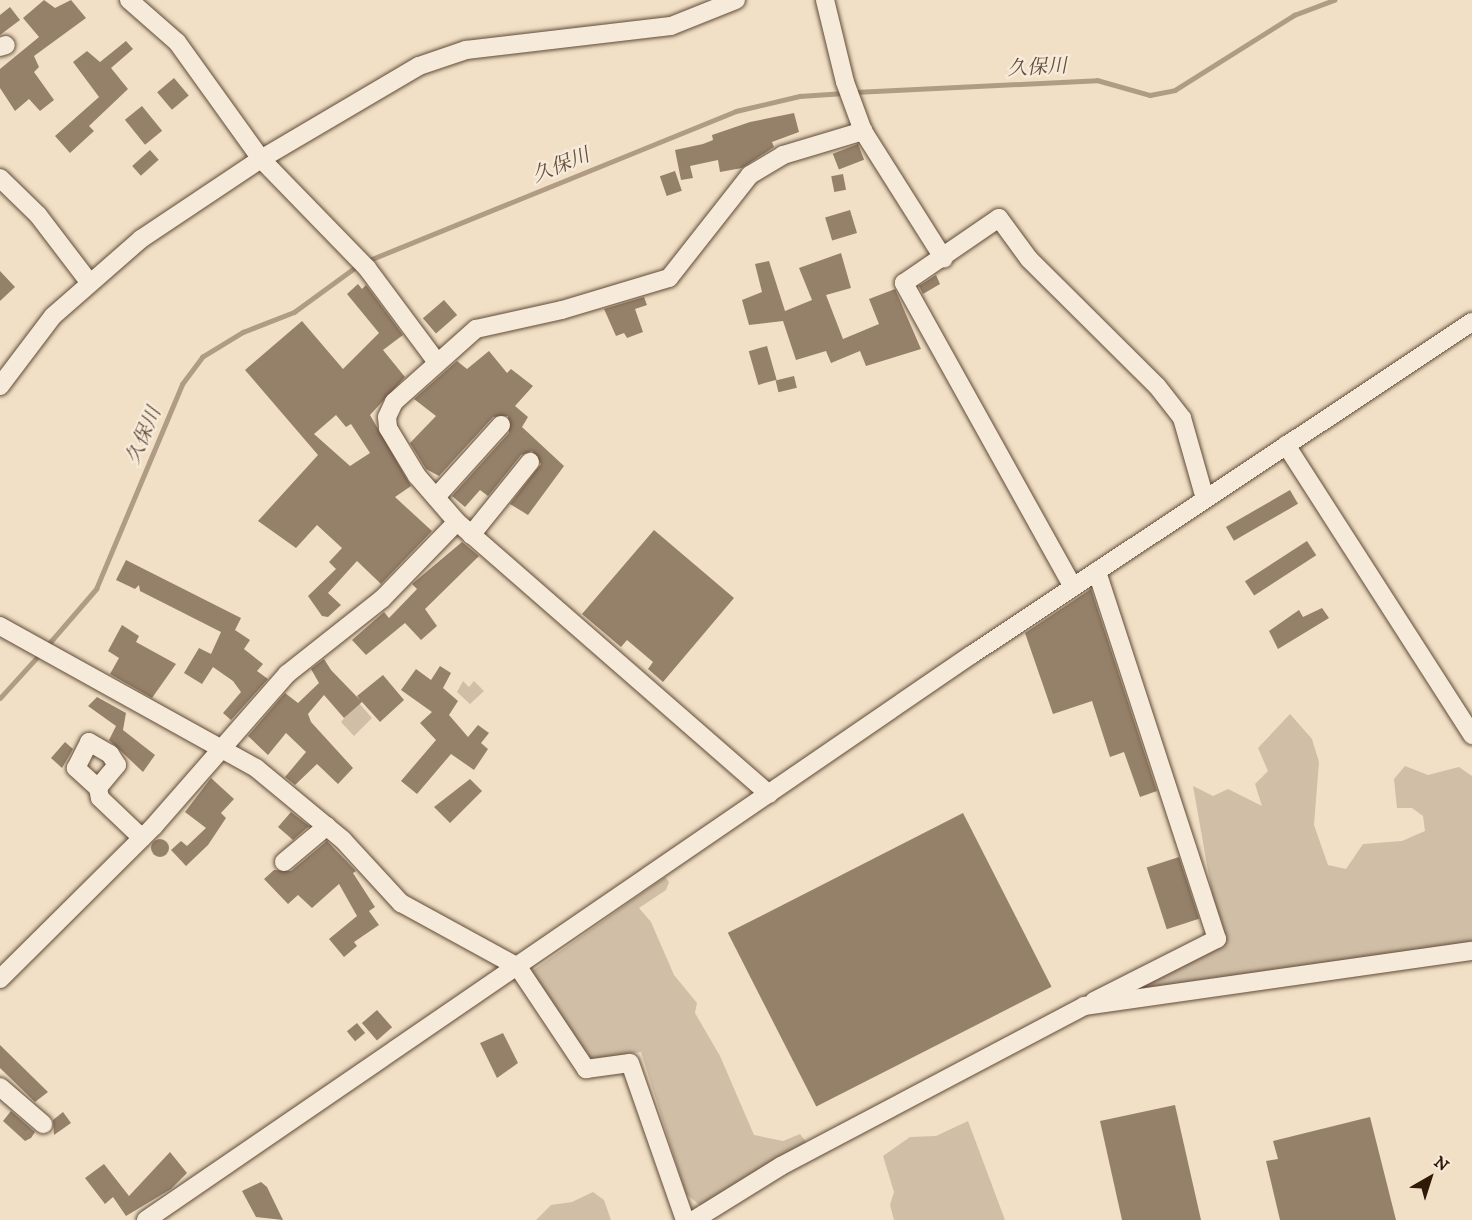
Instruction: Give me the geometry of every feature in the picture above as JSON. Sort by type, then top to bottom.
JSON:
[{"type":"street","points":[[129,0],[177,42],[261,159],[355,254],[436,361]]},
{"type":"street","points":[[0,386],[53,316],[89,282],[141,239],[261,159],[441,57],[465,50],[671,26],[736,0]]},
{"type":"street","points":[[825,0],[845,82],[863,131],[944,259]]},
{"type":"street","points":[[769,794],[674,706],[457,522],[417,476],[388,428],[387,417],[394,402],[436,361],[486,325],[562,310],[669,278],[750,175],[783,155],[863,131]]},
{"type":"street","points":[[0,177],[38,215],[89,282]]},
{"type":"street","points":[[1073,587],[904,283],[944,259],[999,218],[1029,259],[1156,386],[1182,418],[1205,499]]},
{"type":"street","points":[[146,1220],[1073,587],[1472,322]]},
{"type":"street","points":[[435,497],[501,425]]},
{"type":"street","points":[[1286,445],[1472,735]]},
{"type":"street","points":[[471,535],[530,462]]},
{"type":"street","points":[[0,979],[142,838],[287,674],[382,599],[457,522]]},
{"type":"street","points":[[694,1220],[781,1166],[1084,1006],[1217,939],[1097,571]]},
{"type":"street","points":[[0,626],[42,651],[110,684],[176,727],[221,748],[256,768],[327,826],[401,903],[518,967],[559,1023],[586,1069],[630,1063],[685,1220]]},
{"type":"street","points":[[98,788],[100,798],[142,838]]},
{"type":"street","points":[[284,862],[327,826]]},
{"type":"street","points":[[1084,1006],[1472,951]]},
{"type":"street","points":[[0,1088],[43,1124]]},
{"type":"shaded area","points":[[463,681],[469,687],[474,681],[484,691],[470,704],[457,692]]},
{"type":"shaded area","points":[[358,702],[372,718],[354,736],[341,722]]},
{"type":"shaded area","points":[[1290,714],[1312,739],[1319,762],[1314,825],[1328,865],[1346,869],[1363,844],[1402,841],[1425,831],[1423,816],[1412,808],[1397,808],[1394,779],[1405,766],[1428,775],[1459,767],[1472,776],[1472,944],[1263,971],[1213,983],[1125,995],[1221,944],[1193,786],[1213,796],[1228,789],[1262,806],[1255,784],[1268,771],[1258,748]]},
{"type":"shaded area","points":[[665,877],[669,882],[666,890],[639,908],[651,922],[674,975],[697,1003],[695,1013],[720,1056],[754,1135],[783,1141],[800,1134],[807,1143],[701,1206],[686,1194],[641,1052],[594,1060],[586,1055],[531,972]]},
{"type":"shaded area","points":[[968,1121],[1005,1220],[894,1220],[890,1205],[894,1192],[883,1156],[910,1137],[936,1136]]},
{"type":"shaded area","points":[[593,1192],[604,1200],[611,1220],[536,1220],[551,1205],[572,1202]]},
{"type":"building","points":[[44,0],[55,8],[71,0],[86,18],[34,56],[39,67],[34,72],[54,100],[40,111],[29,99],[15,111],[0,88],[0,69],[39,37],[23,18]]},
{"type":"building","points":[[10,7],[20,20],[0,35],[0,15]]},
{"type":"building","points":[[126,41],[133,49],[111,68],[128,89],[89,126],[94,131],[70,153],[55,136],[99,97],[73,62],[87,51],[100,62]]},
{"type":"building","points":[[174,78],[189,96],[172,110],[157,92]]},
{"type":"building","points":[[142,106],[162,131],[145,145],[125,120]]},
{"type":"building","points":[[794,113],[799,132],[772,142],[774,147],[742,168],[720,172],[718,160],[690,166],[693,178],[681,180],[675,150],[703,144],[713,140],[712,135],[750,122]]},
{"type":"building","points":[[858,144],[864,160],[839,170],[833,154]]},
{"type":"building","points":[[150,150],[159,160],[141,176],[132,166]]},
{"type":"building","points":[[675,171],[682,191],[667,196],[660,176]]},
{"type":"building","points":[[843,174],[846,190],[834,192],[831,176]]},
{"type":"building","points":[[850,210],[857,233],[832,241],[825,218]]},
{"type":"building","points":[[841,253],[851,288],[826,295],[843,339],[879,324],[869,299],[895,289],[921,349],[866,366],[860,351],[831,363],[826,351],[796,360],[783,321],[749,325],[742,300],[762,292],[755,264],[769,261],[785,311],[812,300],[799,268]]},
{"type":"building","points":[[0,271],[15,287],[0,301]]},
{"type":"building","points":[[936,275],[940,284],[923,294],[919,286]]},
{"type":"building","points":[[358,284],[362,289],[366,285],[403,335],[383,350],[405,377],[370,415],[411,486],[395,497],[432,531],[381,584],[357,561],[328,593],[341,605],[328,617],[322,616],[308,596],[336,569],[329,562],[342,548],[317,525],[296,548],[258,521],[318,455],[245,370],[302,321],[343,369],[379,333],[347,294]],"holes":[[[336,415],[346,427],[351,424],[370,453],[350,466],[314,434]]]},
{"type":"building","points":[[644,297],[647,305],[635,309],[643,332],[627,338],[624,333],[616,336],[604,309]]},
{"type":"building","points":[[444,300],[457,315],[436,333],[423,318]]},
{"type":"building","points":[[767,346],[777,380],[758,385],[749,351]]},
{"type":"building","points":[[489,351],[507,373],[511,369],[533,386],[515,406],[528,417],[522,427],[564,466],[528,515],[510,504],[541,464],[532,451],[521,455],[488,496],[480,490],[465,507],[452,496],[509,433],[508,416],[493,417],[439,476],[426,469],[410,443],[436,416],[414,399],[457,361],[467,369]]},
{"type":"building","points":[[794,376],[797,388],[778,392],[776,381]]},
{"type":"building","points":[[1290,490],[1298,504],[1234,541],[1226,527]]},
{"type":"building","points":[[654,530],[734,598],[663,682],[648,669],[653,662],[627,640],[621,647],[582,614]]},
{"type":"building","points":[[1307,541],[1316,555],[1254,596],[1245,581]]},
{"type":"building","points":[[462,542],[479,556],[425,609],[437,626],[421,640],[405,623],[366,655],[352,640],[384,612],[389,618],[417,589],[412,584]]},
{"type":"building","points":[[126,560],[241,618],[235,630],[250,640],[244,649],[263,664],[257,671],[268,679],[231,720],[223,713],[241,692],[233,681],[213,667],[202,684],[184,673],[199,648],[211,654],[221,632],[140,591],[139,585],[135,589],[116,580]]},
{"type":"building","points":[[1091,589],[1157,791],[1140,797],[1124,752],[1110,757],[1092,701],[1053,714],[1025,633]]},
{"type":"building","points":[[1322,608],[1329,618],[1278,649],[1269,631],[1299,610],[1303,617]]},
{"type":"building","points":[[122,625],[139,636],[136,642],[176,664],[152,698],[110,674],[119,658],[108,651]]},
{"type":"building","points":[[324,659],[331,670],[360,700],[357,696],[383,675],[404,700],[380,722],[362,702],[344,718],[324,695],[308,714],[311,722],[353,768],[338,784],[317,764],[295,785],[285,777],[306,752],[286,733],[268,755],[248,736],[285,693],[298,703],[319,683],[311,669]]},
{"type":"building","points":[[440,666],[451,673],[443,688],[458,701],[449,715],[468,737],[478,725],[489,733],[481,743],[488,749],[474,770],[451,754],[417,794],[401,781],[436,740],[420,723],[432,712],[401,690],[416,669],[431,680]]},
{"type":"building","points":[[97,697],[126,713],[123,730],[155,755],[143,772],[109,740],[116,726],[88,706]]},
{"type":"building","points":[[65,742],[73,749],[62,768],[51,758]]},
{"type":"building","points":[[211,778],[234,799],[221,813],[226,818],[208,845],[186,866],[171,850],[181,841],[187,846],[206,828],[185,812]]},
{"type":"building","points":[[470,779],[482,791],[450,823],[434,807]]},
{"type":"building","points":[[291,812],[309,826],[293,840],[278,827]]},
{"type":"building","points":[[963,813],[1052,987],[816,1107],[728,933]]},
{"type":"building","points":[[160,839],[166,842],[169,848],[166,854],[160,857],[154,854],[151,848],[154,842]]},
{"type":"building","points":[[327,841],[356,871],[353,873],[375,907],[369,911],[379,925],[354,942],[357,946],[344,957],[329,939],[357,916],[339,884],[312,908],[298,895],[288,904],[264,879],[274,870],[291,871]]},
{"type":"building","points":[[1179,857],[1199,919],[1167,929],[1147,868]]},
{"type":"building","points":[[377,1010],[392,1027],[377,1040],[362,1023]]},
{"type":"building","points":[[357,1023],[365,1033],[355,1041],[347,1031]]},
{"type":"building","points":[[503,1033],[518,1063],[497,1078],[480,1043]]},
{"type":"building","points":[[0,1045],[48,1092],[35,1102],[0,1068]]},
{"type":"building","points":[[1175,1105],[1201,1220],[1122,1220],[1100,1121]]},
{"type":"building","points":[[11,1111],[35,1132],[31,1138],[25,1141],[3,1121]]},
{"type":"building","points":[[63,1112],[71,1123],[54,1135],[53,1120]]},
{"type":"building","points":[[1370,1117],[1396,1220],[1280,1220],[1266,1161],[1278,1159],[1273,1141]]},
{"type":"building","points":[[170,1152],[187,1173],[171,1189],[126,1216],[113,1197],[105,1204],[85,1178],[104,1164],[129,1196]]},
{"type":"building","points":[[261,1182],[267,1187],[283,1220],[256,1217],[242,1191]]},
{"type":"waterway","name":"久保川","points":[[855,92],[1097,80],[1150,95],[1175,90],[1294,15],[1334,0]]},
{"type":"waterway","name":"久保川","points":[[367,261],[736,111],[800,96],[844,93]]},
{"type":"waterway","name":"久保川","points":[[46,647],[96,589],[182,384],[202,357],[243,332],[294,312],[357,266]]},
{"type":"waterway","name":"久保川","points":[[0,698],[41,653]]}]
